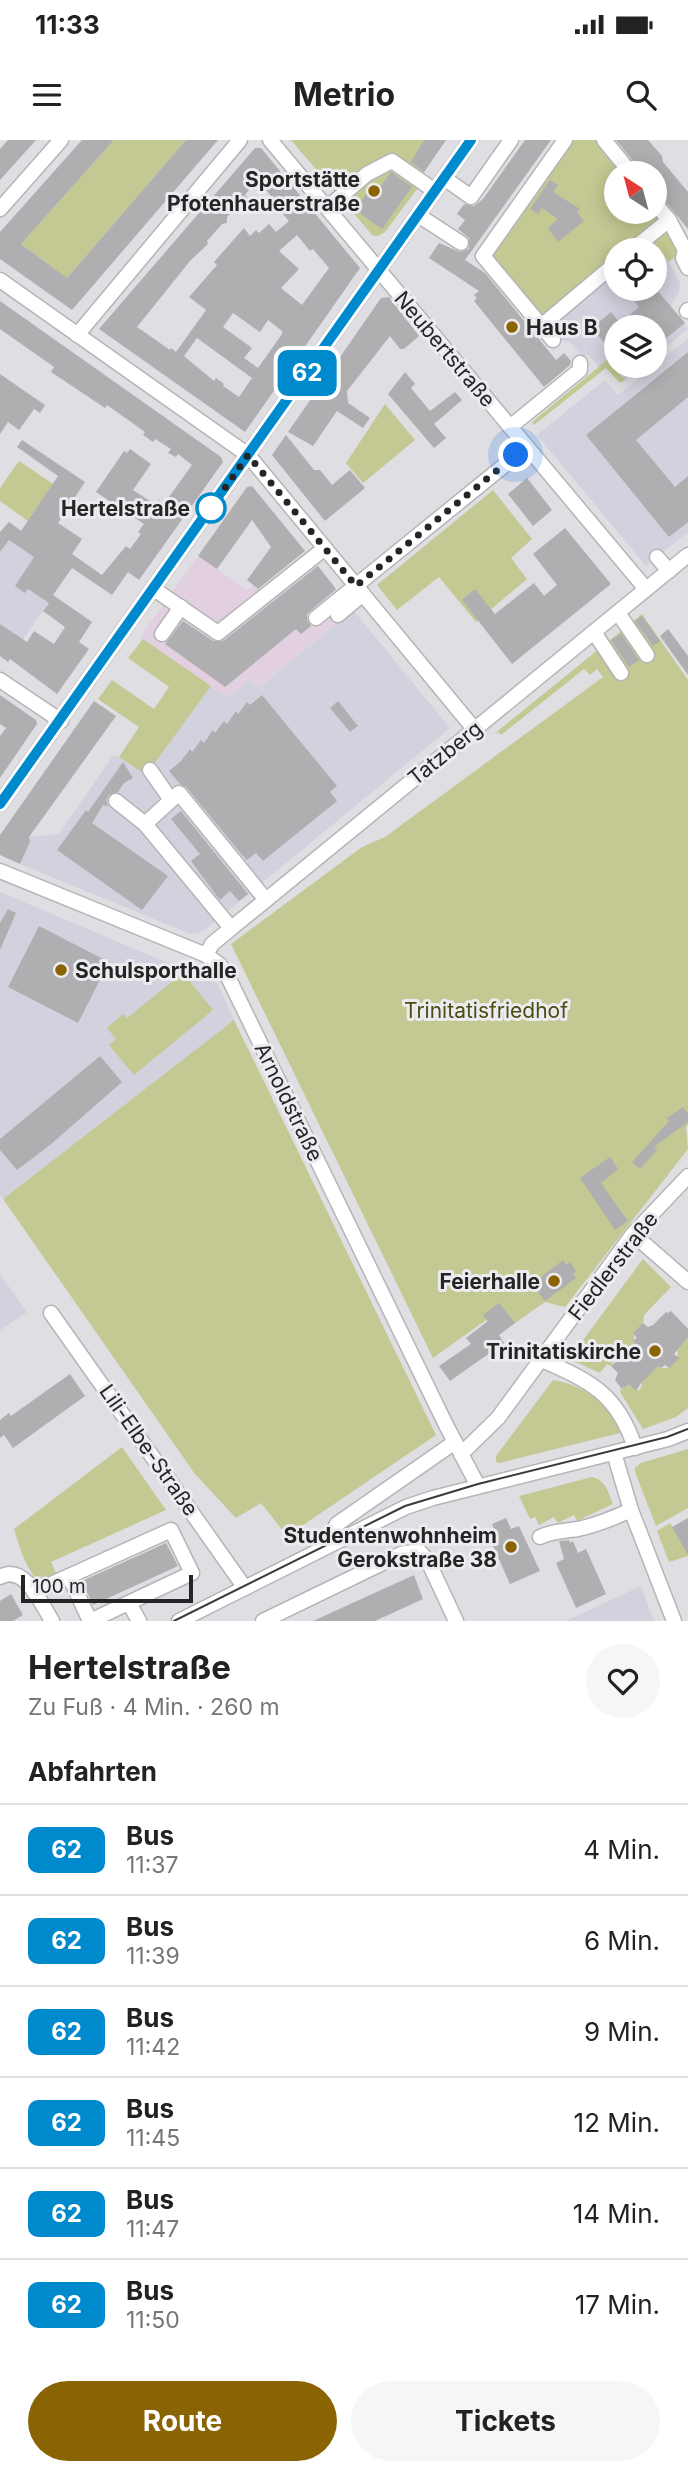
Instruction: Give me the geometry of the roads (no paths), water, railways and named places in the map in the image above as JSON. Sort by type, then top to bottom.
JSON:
[{"type":"street","points":[[0,209],[61,140]]},
{"type":"street","points":[[77,335],[240,140]]},
{"type":"street","name":"Neubertstraße","points":[[270,140],[646,589]]},
{"type":"street","points":[[0,804],[471,140]]},
{"type":"street","points":[[444,178],[471,197],[510,140]]},
{"type":"street","points":[[471,250],[565,140]]},
{"type":"street","points":[[604,140],[621,161]]},
{"type":"street","points":[[327,208],[367,174],[392,161],[435,191]]},
{"type":"street","points":[[418,215],[471,250],[554,340]]},
{"type":"street","points":[[667,218],[685,250],[682,258],[688,268]]},
{"type":"street","points":[[647,238],[669,220]]},
{"type":"street","points":[[541,327],[604,273]]},
{"type":"street","points":[[0,280],[248,455],[475,730]]},
{"type":"street","points":[[510,427],[580,370],[580,363]]},
{"type":"street","points":[[338,615],[371,574],[527,447]]},
{"type":"street","points":[[154,589],[218,633],[325,548]]},
{"type":"street","name":"Tatzberg","points":[[206,955],[212,944],[688,555]]},
{"type":"street","points":[[657,557],[669,571]]},
{"type":"street","points":[[316,618],[359,590]]},
{"type":"street","points":[[162,634],[181,607]]},
{"type":"street","points":[[618,613],[647,655]]},
{"type":"street","points":[[594,632],[621,673]]},
{"type":"street","points":[[0,680],[61,721]]},
{"type":"street","points":[[150,770],[171,800]]},
{"type":"street","points":[[145,824],[179,793],[267,900]]},
{"type":"street","points":[[116,801],[145,824],[232,928]]},
{"type":"street","name":"Arnoldstraße","points":[[0,871],[206,955],[220,965],[478,1486]]},
{"type":"street","name":"Fiedlerstraße","points":[[323,1548],[337,1524],[458,1448],[498,1418],[633,1234],[688,1176]]},
{"type":"street","points":[[633,1234],[688,1282]]},
{"type":"street","name":"Lili-Elbe-Straße","points":[[51,1313],[246,1588]]},
{"type":"street","points":[[542,1360],[585,1379],[607,1395],[621,1413],[635,1448]]},
{"type":"street","points":[[179,1621],[406,1507],[478,1486],[635,1448],[688,1431]]},
{"type":"street","points":[[614,1453],[631,1510],[674,1621]]},
{"type":"street","points":[[540,1537],[553,1531],[577,1529],[613,1519],[631,1510]]},
{"type":"street","points":[[34,1592],[69,1576],[171,1530],[192,1573],[90,1621],[69,1576]]},
{"type":"street","points":[[263,1621],[401,1554],[419,1551],[428,1561],[456,1621]]},
{"type":"street","points":[[0,1577],[6,1574],[15,1575],[25,1580],[50,1620]]},
{"type":"street","points":[[129,1603],[139,1621]]},
{"type":"tram line","points":[[174,1621],[405,1506],[478,1484],[667,1437],[688,1429]]},
{"type":"place","name":"Sportstätte Pfotenhauerstraße","points":[[374,191]]},
{"type":"place","name":"Haus B","points":[[512,327]]},
{"type":"place","name":"Hertelstraße","points":[[211,508]]},
{"type":"place","name":"Schulsporthalle","points":[[61,970]]},
{"type":"place","name":"Feierhalle","points":[[554,1281]]},
{"type":"place","name":"Trinitatiskirche","points":[[655,1351]]},
{"type":"place","name":"Studentenwohnheim Gerokstraße 38","points":[[511,1547]]},
{"type":"park label","name":"Trinitatisfriedhof","points":[[486,1010]]}]
